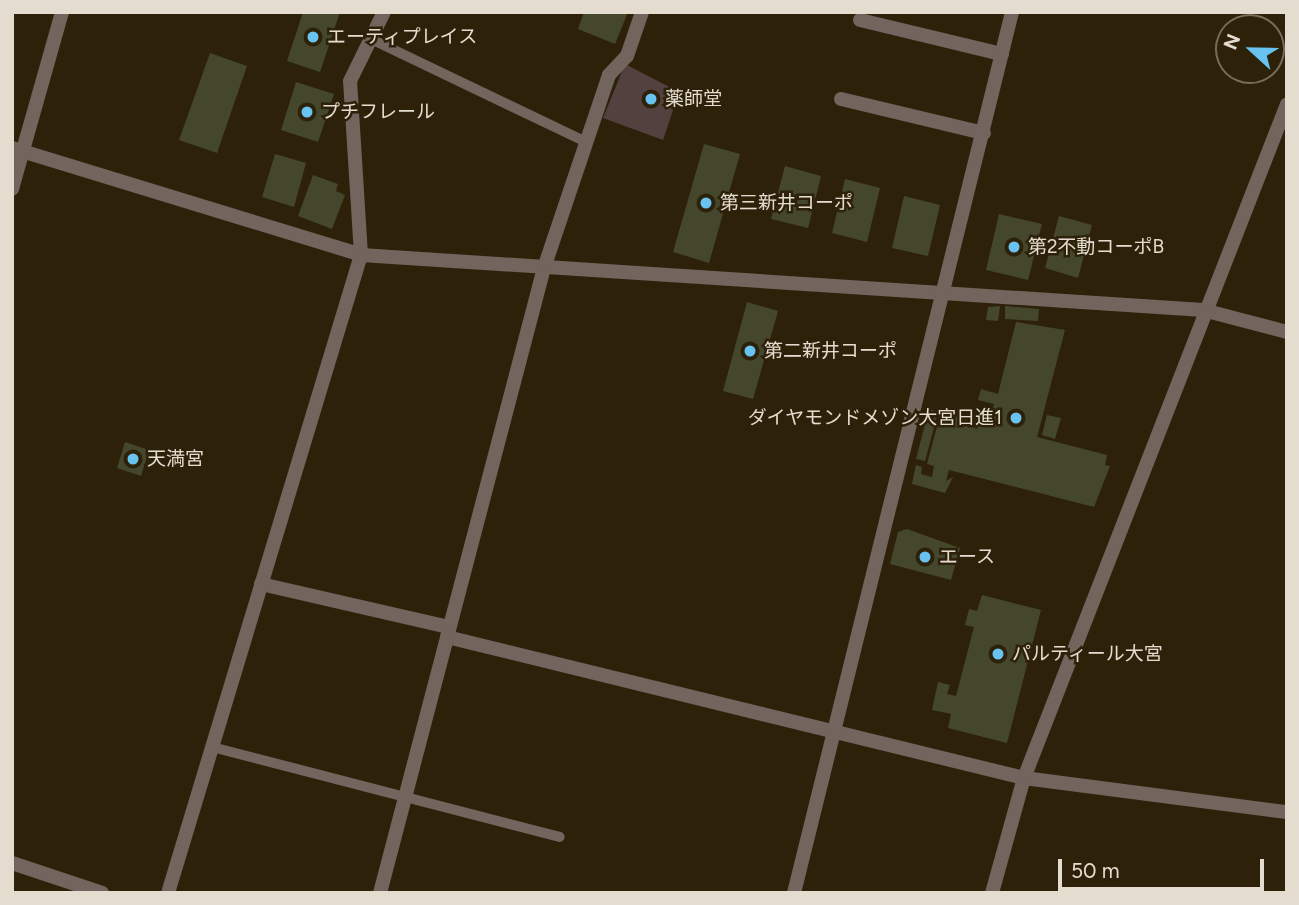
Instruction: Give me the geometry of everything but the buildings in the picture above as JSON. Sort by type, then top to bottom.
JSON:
[{"type":"street","points":[[12,189],[16,149],[62,12]]},
{"type":"street","points":[[167,893],[361,255],[350,81],[384,12]]},
{"type":"street","points":[[380,893],[544,268],[609,75],[627,56],[642,12]]},
{"type":"street","points":[[794,893],[946,294],[1012,12]]},
{"type":"street","points":[[860,20],[1002,54]]},
{"type":"street","points":[[841,99],[984,133]]},
{"type":"street","points":[[992,893],[1024,778],[1203,310],[1287,104]]},
{"type":"street","points":[[16,149],[361,255],[1203,310],[1287,332]]},
{"type":"street","points":[[261,584],[1024,778],[1287,812]]},
{"type":"street","points":[[12,863],[102,893]]},
{"type":"lane","points":[[371,39],[586,142]]},
{"type":"lane","points":[[212,747],[404,800],[560,837]]},
{"type":"shaded area","points":[[625,64],[679,92],[663,140],[603,118]]},
{"type":"place","name":"エーティプレイス","points":[[313,37]]},
{"type":"place","name":"薬師堂","points":[[651,99]]},
{"type":"place","name":"プチフレール","points":[[307,112]]},
{"type":"place","name":"第三新井コーポ","points":[[706,203]]},
{"type":"place","name":"第2不動コーポB","points":[[1014,247]]},
{"type":"place","name":"第二新井コーポ","points":[[750,351]]},
{"type":"place","name":"ダイヤモンドメゾン大宮日進1","points":[[1016,418]]},
{"type":"place","name":"天満宮","points":[[133,459]]},
{"type":"place","name":"エース","points":[[925,557]]},
{"type":"place","name":"パルティール大宮","points":[[998,654]]}]
